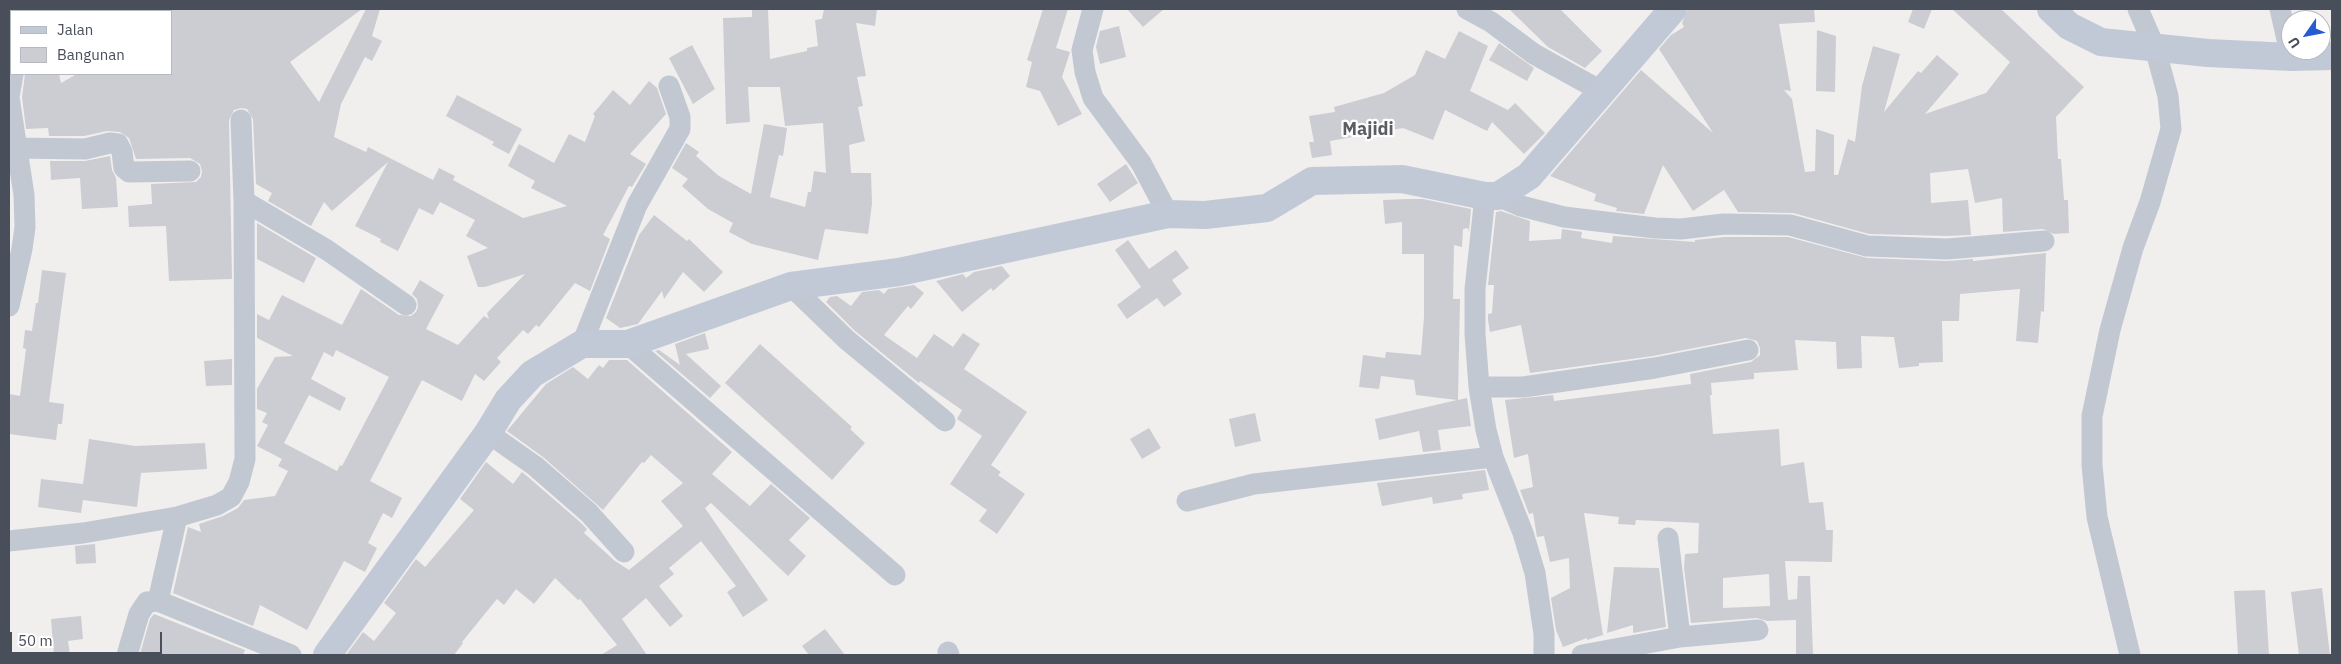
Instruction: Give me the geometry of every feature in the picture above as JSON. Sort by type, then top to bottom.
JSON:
[{"type":"street","points":[[1093,9],[1082,50],[1085,72],[1093,98],[1141,163],[1168,214]]},
{"type":"street","points":[[1467,9],[1491,22],[1534,54],[1601,92]]},
{"type":"street","points":[[1492,196],[1529,176],[1673,9]]},
{"type":"street","points":[[2051,9],[2069,26],[2101,42],[2208,53],[2281,57]]},
{"type":"street","points":[[2130,655],[2098,517],[2092,466],[2092,416],[2110,330],[2125,275],[2150,202],[2171,129],[2168,96],[2155,48],[2138,9]]},
{"type":"street","points":[[9,306],[22,249],[24,227],[24,195],[9,97],[13,75]]},
{"type":"street","points":[[582,344],[637,205],[680,129],[680,118],[669,86]]},
{"type":"street","points":[[9,541],[83,533],[178,517],[218,505],[231,497],[239,482],[244,460],[244,201],[241,120]]},
{"type":"street","points":[[16,148],[85,149],[110,143],[118,144],[122,152],[124,168],[129,172],[190,171]]},
{"type":"street","points":[[327,655],[488,433],[508,400],[532,374],[582,344],[628,344],[791,286],[899,272],[1168,214],[1205,216],[1267,208],[1312,182],[1402,179],[1492,196],[1564,217],[1655,228],[1681,229],[1724,224],[1790,225],[1867,246],[1947,249],[2044,241]]},
{"type":"street","points":[[1492,196],[1475,289],[1475,334],[1480,388],[1486,430],[1493,457],[1523,533],[1535,573],[1544,634],[1544,655]]},
{"type":"street","points":[[244,201],[327,250],[406,305]]},
{"type":"street","points":[[791,286],[847,340],[945,421]]},
{"type":"street","points":[[628,344],[895,575]]},
{"type":"street","points":[[1480,388],[1523,387],[1655,368],[1748,350]]},
{"type":"street","points":[[488,433],[536,466],[576,501],[624,552]]},
{"type":"street","points":[[1187,501],[1254,484],[1493,457]]},
{"type":"street","points":[[158,601],[178,517]]},
{"type":"street","points":[[1668,538],[1680,636]]},
{"type":"street","points":[[127,655],[139,614],[147,602],[158,601],[291,655]]},
{"type":"street","points":[[1582,655],[1680,636],[1758,630]]},
{"type":"building","points":[[171,9],[362,9],[290,62],[319,102],[366,9],[380,9],[372,36],[382,41],[372,61],[365,57],[341,104],[334,137],[366,152],[368,147],[433,180],[439,168],[455,176],[453,180],[523,218],[567,206],[531,188],[535,181],[508,166],[519,144],[554,163],[569,134],[585,142],[595,116],[593,114],[613,90],[630,105],[649,81],[657,88],[666,114],[630,154],[646,164],[632,187],[629,186],[603,235],[610,239],[590,291],[575,283],[539,327],[536,325],[528,334],[523,330],[497,358],[501,362],[484,381],[475,374],[462,401],[422,380],[370,481],[402,498],[392,518],[383,513],[368,543],[377,548],[365,572],[344,561],[307,630],[260,605],[253,626],[173,593],[188,527],[201,532],[199,524],[223,516],[238,508],[244,500],[275,496],[288,471],[278,466],[282,459],[257,446],[268,425],[262,422],[267,413],[257,409],[257,389],[275,357],[293,356],[257,338],[257,314],[269,320],[282,295],[342,325],[361,289],[399,315],[411,316],[418,307],[417,299],[412,294],[420,280],[444,295],[426,329],[458,345],[484,316],[489,319],[487,313],[525,274],[485,287],[478,287],[467,256],[488,248],[466,236],[475,220],[440,202],[433,215],[419,208],[398,251],[380,242],[381,239],[355,226],[388,162],[332,211],[324,202],[311,226],[268,201],[272,193],[256,184],[253,119],[247,109],[241,108],[234,110],[229,120],[232,279],[169,281],[166,226],[129,227],[128,206],[152,204],[151,184],[196,182],[201,177],[200,164],[190,158],[136,159],[129,138],[120,132],[107,131],[84,136],[49,136],[48,128],[26,129],[22,97],[25,75],[59,75],[61,83],[75,75],[172,75]],"holes":[[[336,350],[389,377],[342,466],[340,465],[337,471],[284,443],[309,395],[340,411],[346,398],[311,379],[324,352],[333,357]]]},
{"type":"building","points":[[752,9],[768,9],[770,59],[807,51],[807,48],[818,46],[815,20],[822,19],[824,9],[877,9],[875,26],[856,23],[866,76],[857,77],[863,106],[858,107],[865,141],[849,145],[851,173],[871,173],[872,204],[868,234],[825,229],[818,260],[752,244],[729,232],[733,223],[708,209],[682,186],[688,179],[672,168],[686,143],[699,152],[696,156],[719,176],[751,194],[764,124],[787,128],[783,156],[779,155],[770,197],[805,207],[808,192],[811,192],[814,171],[826,173],[823,123],[785,126],[780,87],[748,87],[750,122],[726,124],[723,18],[752,17]]},
{"type":"building","points":[[1043,9],[1068,9],[1056,48],[1070,52],[1062,77],[1082,114],[1058,126],[1040,91],[1026,87],[1032,62],[1027,60]]},
{"type":"building","points":[[1127,9],[1164,9],[1143,27]]},
{"type":"building","points":[[1509,9],[1560,9],[1602,51],[1585,68],[1548,47]]},
{"type":"building","points":[[1688,9],[1814,9],[1815,22],[1779,24],[1791,91],[1784,90],[1792,99],[1805,172],[1815,171],[1816,129],[1834,135],[1834,175],[1838,175],[1848,139],[1855,142],[1862,86],[1873,46],[1900,54],[1884,112],[1918,71],[1921,73],[1937,55],[1959,74],[1925,114],[1986,93],[2010,62],[1952,9],[2001,9],[2084,87],[2056,117],[2058,159],[2061,159],[2064,200],[2068,200],[2069,233],[2054,234],[2043,229],[2003,232],[2002,198],[1975,203],[1968,169],[1930,173],[1931,203],[1968,200],[1971,235],[1947,236],[1869,234],[1793,213],[1738,212],[1724,190],[1693,211],[1663,165],[1644,214],[1616,211],[1617,208],[1594,201],[1596,194],[1550,176],[1641,70],[1713,133],[1659,49],[1671,35],[1684,27],[1682,23]]},
{"type":"building","points":[[1913,9],[1932,9],[1924,29],[1908,22]]},
{"type":"building","points":[[1119,26],[1126,57],[1100,64],[1096,47],[1100,31]]},
{"type":"building","points":[[1817,30],[1836,36],[1835,92],[1816,91]]},
{"type":"building","points":[[1459,31],[1488,46],[1470,91],[1508,110],[1515,103],[1545,133],[1524,154],[1492,122],[1487,131],[1445,110],[1433,140],[1403,128],[1330,141],[1332,155],[1312,158],[1309,142],[1314,142],[1309,116],[1335,112],[1334,107],[1384,93],[1415,75],[1426,50],[1445,59]]},
{"type":"building","points":[[1499,43],[1534,68],[1527,81],[1489,60]]},
{"type":"building","points":[[692,45],[715,89],[693,104],[669,58]]},
{"type":"building","points":[[457,95],[522,129],[509,154],[492,145],[494,142],[446,116]]},
{"type":"building","points":[[110,156],[112,170],[116,178],[118,207],[82,209],[80,178],[51,180],[50,161],[85,161]]},
{"type":"building","points":[[1126,164],[1138,183],[1110,202],[1097,184]]},
{"type":"building","points":[[1423,199],[1471,209],[1469,232],[1468,228],[1463,229],[1462,247],[1454,245],[1453,299],[1460,299],[1458,400],[1467,398],[1471,426],[1438,430],[1441,450],[1423,452],[1419,431],[1379,440],[1375,419],[1457,400],[1416,395],[1414,380],[1381,376],[1379,389],[1359,387],[1363,355],[1385,358],[1386,352],[1421,355],[1424,317],[1424,254],[1402,254],[1402,222],[1385,224],[1383,200]]},
{"type":"building","points":[[1501,211],[1530,221],[1529,241],[1561,239],[1562,229],[1582,232],[1581,238],[1612,243],[1613,236],[1695,242],[1695,240],[1725,237],[1788,237],[1867,258],[1947,261],[1973,259],[1973,261],[2046,253],[2044,312],[2041,311],[2038,343],[2016,341],[2020,289],[1960,294],[1959,321],[1942,321],[1943,362],[1919,363],[1919,366],[1899,368],[1894,337],[1861,336],[1862,368],[1837,369],[1836,342],[1795,340],[1798,370],[1754,373],[1754,379],[1711,383],[1713,434],[1779,429],[1781,466],[1804,462],[1809,503],[1823,502],[1826,530],[1833,530],[1832,562],[1785,561],[1788,600],[1797,599],[1798,576],[1810,576],[1813,655],[1796,655],[1796,620],[1767,621],[1757,618],[1691,623],[1684,568],[1685,554],[1698,553],[1699,523],[1636,520],[1635,525],[1618,524],[1619,517],[1584,513],[1603,635],[1587,640],[1587,638],[1563,647],[1556,630],[1551,598],[1570,588],[1569,558],[1550,562],[1544,536],[1537,537],[1533,513],[1529,514],[1520,490],[1533,487],[1528,454],[1514,458],[1505,400],[1553,395],[1554,401],[1691,384],[1690,374],[1751,362],[1760,355],[1760,348],[1757,341],[1746,338],[1653,356],[1530,373],[1521,325],[1490,332],[1488,314],[1492,313],[1494,285],[1488,285],[1496,212]],"holes":[[[1769,574],[1770,606],[1723,608],[1723,578]]]},
{"type":"building","points":[[654,215],[687,241],[689,239],[723,272],[704,292],[683,272],[664,299],[662,291],[638,324],[620,328],[606,318],[639,235]]},
{"type":"building","points":[[257,223],[316,258],[304,283],[257,259]]},
{"type":"building","points":[[1128,240],[1149,269],[1176,250],[1189,268],[1172,280],[1182,294],[1164,307],[1157,298],[1127,319],[1117,305],[1141,287],[1115,250]]},
{"type":"building","points":[[1002,266],[1010,276],[993,291],[991,288],[962,312],[936,281],[963,274],[966,278],[974,272]]},
{"type":"building","points":[[42,270],[66,273],[49,402],[64,404],[62,424],[58,424],[56,440],[9,434],[9,394],[20,396],[26,349],[23,348],[25,330],[32,331]]},
{"type":"building","points":[[914,285],[924,293],[911,309],[908,306],[884,335],[917,358],[934,334],[953,347],[963,333],[980,344],[964,369],[1027,412],[991,465],[1001,472],[998,475],[1025,494],[997,534],[979,521],[987,510],[950,484],[982,436],[957,419],[962,410],[920,381],[919,383],[855,331],[826,302],[830,297],[837,296],[851,306],[862,292],[879,290],[884,294],[888,289]]},
{"type":"building","points":[[705,333],[709,349],[686,354],[721,386],[710,398],[655,351],[659,350],[680,365],[675,344]]},
{"type":"building","points":[[760,344],[852,427],[850,429],[865,443],[832,480],[725,383]]},
{"type":"building","points":[[232,359],[232,385],[206,386],[204,361]]},
{"type":"building","points":[[609,360],[627,360],[732,452],[712,474],[750,506],[771,484],[810,518],[789,540],[806,556],[788,576],[711,503],[705,508],[768,600],[743,617],[727,592],[736,586],[701,541],[669,568],[674,574],[659,586],[683,616],[670,627],[646,598],[622,619],[647,655],[601,655],[617,645],[580,599],[578,600],[555,578],[534,604],[516,589],[504,605],[497,599],[462,642],[454,655],[346,655],[363,632],[374,641],[396,613],[384,603],[416,559],[425,567],[474,510],[460,499],[486,462],[513,484],[522,472],[580,522],[587,529],[584,533],[615,561],[629,570],[683,526],[661,501],[683,483],[651,455],[644,463],[642,462],[603,510],[543,457],[507,431],[546,384],[573,367],[588,379],[599,365],[603,368]]},
{"type":"building","points":[[1255,413],[1261,441],[1235,447],[1229,419]]},
{"type":"building","points":[[1149,428],[1161,448],[1142,459],[1130,439]]},
{"type":"building","points":[[89,439],[135,446],[205,443],[207,469],[141,473],[137,507],[83,500],[81,513],[38,507],[41,479],[83,484]]},
{"type":"building","points":[[1485,470],[1489,490],[1462,494],[1463,499],[1433,504],[1432,497],[1382,506],[1377,483]]},
{"type":"building","points":[[95,544],[96,563],[76,564],[75,546]]},
{"type":"building","points":[[1614,567],[1659,568],[1666,627],[1633,633],[1633,625],[1607,633]]},
{"type":"building","points":[[2322,588],[2330,655],[2299,655],[2291,592]]},
{"type":"building","points":[[2265,590],[2269,655],[2238,655],[2234,591]]},
{"type":"building","points":[[154,614],[245,650],[243,655],[140,654],[150,619]]},
{"type":"building","points":[[81,616],[83,639],[68,641],[70,655],[54,655],[51,619]]},
{"type":"building","points":[[825,629],[845,655],[809,655],[802,646]]},
{"type":"district","name":"Majidi","points":[[1368,130]]}]
